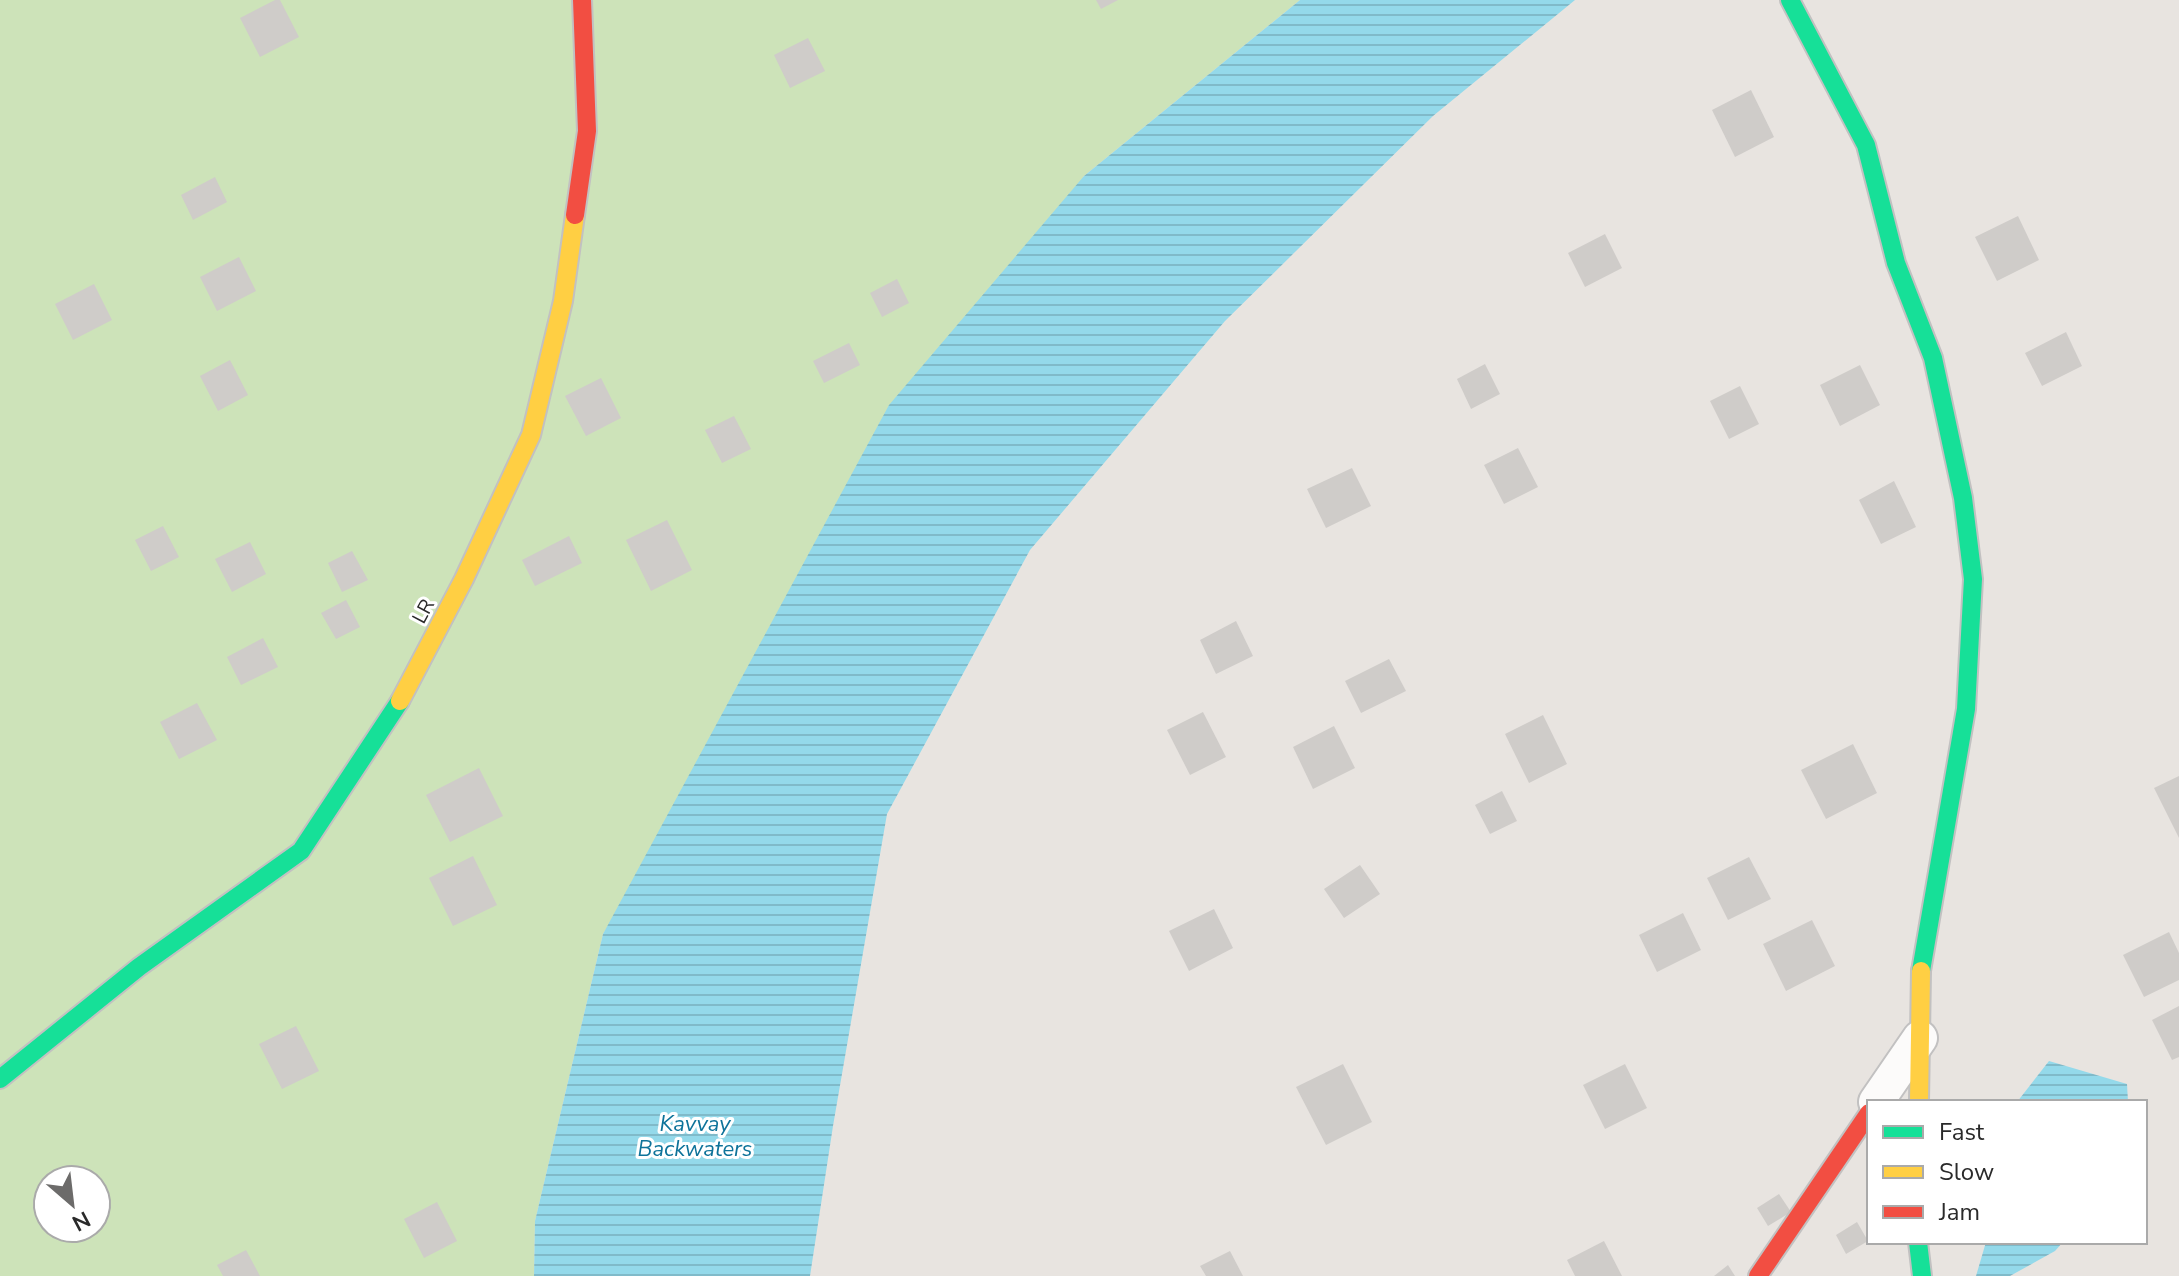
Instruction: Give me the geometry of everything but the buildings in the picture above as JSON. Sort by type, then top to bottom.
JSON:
[{"type":"street","name":"LR","points":[[0,1079],[139,967],[301,851],[401,700],[464,579],[531,435],[563,301],[587,131],[582,0]]},
{"type":"street","points":[[1790,0],[1866,145],[1896,263],[1933,358],[1963,498],[1970,552],[1973,579],[1966,709],[1921,964],[1919,1100]]},
{"type":"street","points":[[1877,1100],[1920,1038]]},
{"type":"street","points":[[1758,1276],[1867,1116]]},
{"type":"street","points":[[1918,1244],[1922,1276]]},
{"type":"green space","points":[[0,0],[1300,0],[1084,176],[603,934],[535,1221],[534,1276],[0,1276]]},
{"type":"water","name":"Kavvay Backwaters","points":[[1300,0],[1575,0],[1433,116],[1225,321],[1030,550],[887,814],[810,1276],[534,1276],[535,1221],[603,934],[889,405],[1084,176]]},
{"type":"water","points":[[2049,1061],[2127,1084],[2128,1100],[2019,1100]]},
{"type":"water","points":[[1985,1244],[2061,1244],[2055,1251],[2010,1276],[1976,1276]]},
{"type":"traffic: fast","points":[[1790,0],[1866,145],[1896,263],[1933,358],[1963,498],[1973,579],[1966,709],[1921,971]]},
{"type":"traffic: fast","points":[[0,1079],[139,967],[301,851],[400,701]]},
{"type":"traffic: fast","points":[[1918,1244],[1922,1276]]},
{"type":"traffic: slow","points":[[400,701],[464,579],[531,435],[563,301],[575,215]]},
{"type":"traffic: slow","points":[[1919,1100],[1921,971]]},
{"type":"traffic: jam","points":[[575,215],[587,131],[582,0]]},
{"type":"traffic: jam","points":[[1758,1276],[1867,1116]]}]
